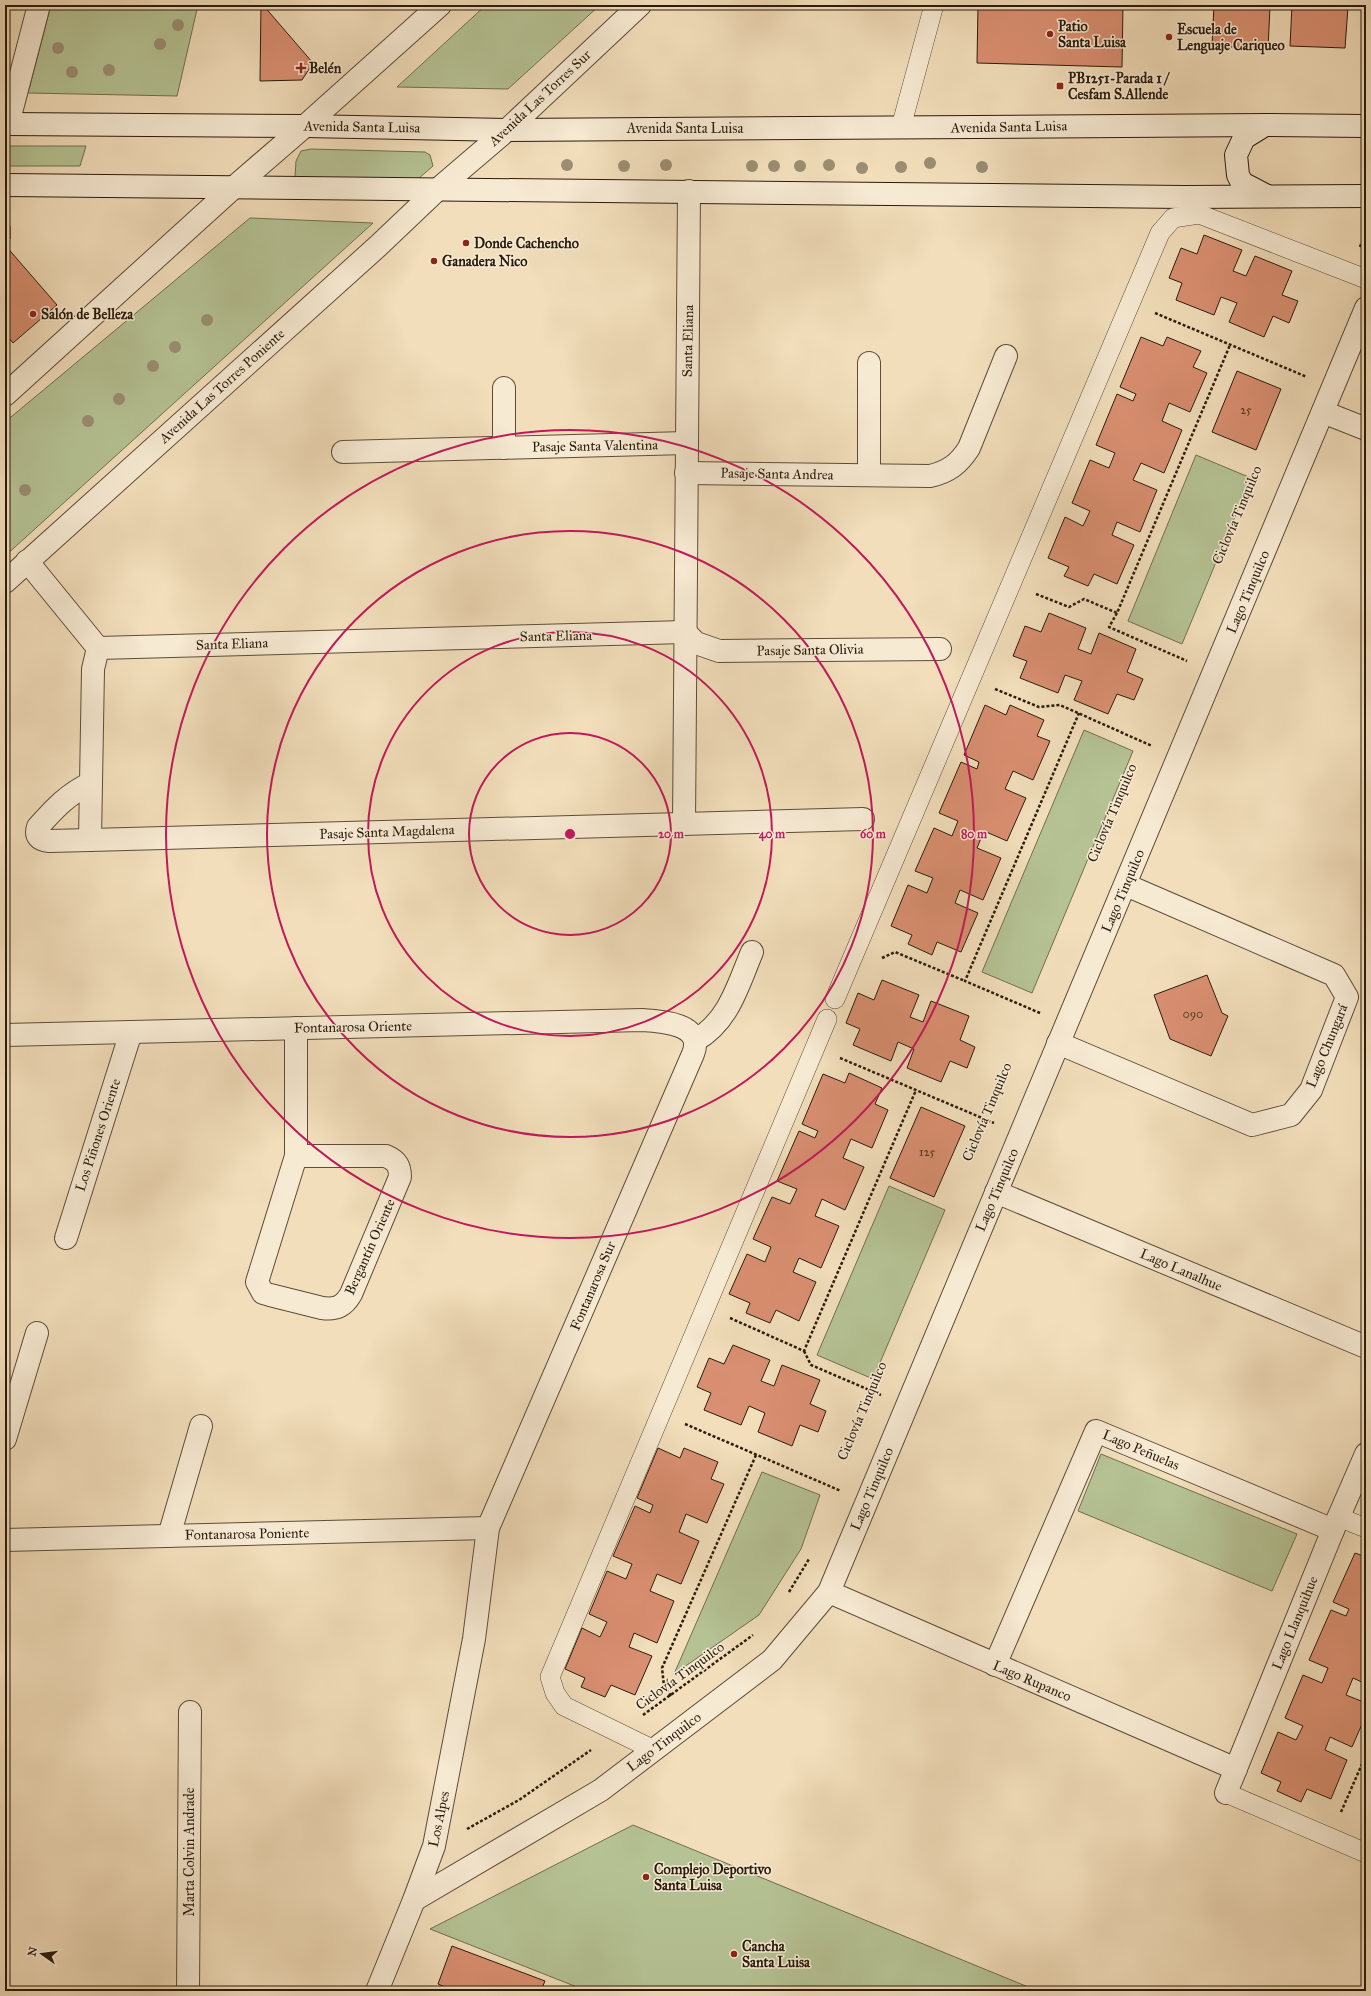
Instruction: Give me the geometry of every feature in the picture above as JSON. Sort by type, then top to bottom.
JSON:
[{"type":"street","points":[[7,124],[38,5]]},
{"type":"street","points":[[5,395],[233,188],[305,126],[440,5]]},
{"type":"street","name":"Avenida Las Torres Sur","points":[[438,189],[507,130],[640,5]]},
{"type":"street","name":"Avenida Santa Luisa","points":[[7,124],[305,126],[507,130],[616,128],[901,128],[1265,125],[1366,126]]},
{"type":"street","points":[[1265,125],[1244,138],[1236,155],[1238,175],[1242,183],[1267,196]]},
{"type":"street","points":[[5,185],[1169,197],[1366,196]]},
{"type":"street","name":"Avenida Las Torres Poniente","points":[[5,582],[384,241],[438,189]]},
{"type":"street","name":"Santa Eliana","points":[[98,648],[685,632],[689,191]]},
{"type":"street","name":"Lago Tinquilco","points":[[414,1900],[601,1790],[772,1660],[829,1592],[1062,1034],[1126,885],[1366,308]]},
{"type":"street","name":"Pasaje Santa Andrea","points":[[686,473],[930,476],[942,473],[952,468],[962,459],[969,448],[1006,356]]},
{"type":"street","points":[[869,363],[869,475]]},
{"type":"street","points":[[504,388],[504,448]]},
{"type":"street","points":[[1323,412],[1366,429]]},
{"type":"street","name":"Pasaje Santa Valentina","points":[[343,452],[686,443]]},
{"type":"street","points":[[27,561],[98,648],[93,669],[90,840]]},
{"type":"street","points":[[684,824],[685,632]]},
{"type":"street","name":"Pasaje Santa Olivia","points":[[685,632],[696,643],[719,651],[940,649]]},
{"type":"street","name":"Pasaje Santa Magdalena","points":[[91,783],[63,800],[38,827],[36,832],[42,841],[863,819]]},
{"type":"street","name":"Lago Chungará","points":[[1062,1034],[1252,1125],[1291,1115],[1311,1090],[1347,998],[1334,975],[1126,885]]},
{"type":"street","points":[[696,1040],[713,1029],[726,1012],[752,952]]},
{"type":"street","name":"Fontanarosa Oriente","points":[[5,1035],[642,1020],[675,1025],[687,1030],[696,1040]]},
{"type":"street","name":"Bergantín Oriente","points":[[296,1028],[296,1156],[257,1282],[263,1292],[270,1295],[322,1308],[339,1308],[346,1302],[351,1294],[400,1177],[400,1170],[398,1163],[386,1156],[296,1156]]},
{"type":"street","name":"Los Piñones Oriente","points":[[66,1238],[131,1032]]},
{"type":"street","name":"Fontanarosa Sur","points":[[474,1639],[488,1528],[696,1047],[696,1040]]},
{"type":"street","name":"Lago Lanalhue","points":[[996,1192],[1366,1347]]},
{"type":"street","points":[[5,1439],[37,1334]]},
{"type":"street","points":[[169,1536],[201,1426]]},
{"type":"street","name":"Lago Peñuelas","points":[[995,1665],[1096,1431],[1336,1523]]},
{"type":"street","name":"Lago Llanquihue","points":[[1226,1793],[1336,1523],[1366,1454]]},
{"type":"street","name":"Fontanarosa Poniente","points":[[5,1540],[488,1528]]},
{"type":"street","name":"Lago Rupanco","points":[[829,1592],[1236,1769]]},
{"type":"street","name":"Los Alpes","points":[[377,1991],[434,1846],[474,1639]]},
{"type":"street","name":"Marta Colvin Andrade","points":[[188,1991],[190,1712]]},
{"type":"lane","points":[[901,128],[934,5]]},
{"type":"lane","points":[[835,999],[1160,233],[1173,218],[1199,214],[1358,276]]},
{"type":"lane","points":[[654,1750],[564,1706],[555,1693],[550,1677],[827,1020]]},
{"type":"lane","points":[[1336,1523],[1366,1528]]},
{"type":"lane","points":[[1226,1793],[1366,1853]]},
{"type":"path","points":[[1358,276],[1366,231]]},
{"type":"path","points":[[1130,303],[1333,389]]},
{"type":"path","points":[[1214,673],[1109,627],[1117,613],[1230,345]]},
{"type":"path","points":[[1306,377],[1309,370]]},
{"type":"path","points":[[1011,584],[1069,607],[1084,599],[1117,613]]},
{"type":"path","points":[[1183,668],[1189,654]]},
{"type":"path","points":[[971,680],[1039,707],[1060,705],[1179,758]]},
{"type":"path","points":[[965,981],[1079,713]]},
{"type":"path","name":"Ciclovía Tinquilco","points":[[1148,753],[1154,739]]},
{"type":"path","points":[[854,955],[872,962],[895,952],[1039,1013],[1062,1034]]},
{"type":"path","points":[[1039,1013],[1042,1006]]},
{"type":"path","points":[[815,1048],[1020,1134]]},
{"type":"path","points":[[804,1351],[916,1090]]},
{"type":"path","name":"Ciclovía Tinquilco","points":[[990,1130],[996,1115]]},
{"type":"path","points":[[706,1308],[804,1351],[811,1365],[907,1407]]},
{"type":"path","name":"Ciclovía Tinquilco","points":[[876,1402],[882,1387]]},
{"type":"path","points":[[661,1414],[866,1502]]},
{"type":"path","points":[[690,1722],[664,1686],[662,1668],[756,1455]]},
{"type":"path","points":[[839,1491],[842,1484]]},
{"type":"path","points":[[786,1596],[812,1556]]},
{"type":"path","name":"Ciclovía Tinquilco","points":[[434,1846],[519,1800],[671,1696],[757,1632]]},
{"type":"path","points":[[1330,1838],[1366,1755]]},
{"type":"green space","points":[[51,5],[198,5],[177,96],[28,93]]},
{"type":"green space","points":[[486,5],[600,5],[508,89],[397,87]]},
{"type":"green space","points":[[5,146],[86,146],[80,166],[5,166]]},
{"type":"green space","points":[[311,149],[425,152],[430,155],[433,166],[418,179],[301,179],[295,176],[296,161],[301,151]]},
{"type":"green space","points":[[250,218],[373,223],[5,556],[5,422]]},
{"type":"green space","points":[[1196,455],[1251,478],[1182,644],[1128,621]]},
{"type":"green space","points":[[1084,730],[1133,751],[1032,993],[982,972]]},
{"type":"green space","points":[[889,1186],[945,1210],[873,1379],[817,1355]]},
{"type":"green space","points":[[1101,1454],[1297,1534],[1272,1591],[1078,1511]]},
{"type":"green space","points":[[762,1472],[820,1495],[801,1549],[759,1615],[674,1674]]},
{"type":"green space","name":"Complejo Deportivo Santa Luisa","points":[[633,1825],[1038,1991],[587,1991],[430,1929]]},
{"type":"building","points":[[261,5],[263,5],[313,63],[302,80],[260,81]]},
{"type":"building","name":"Patio Santa Luisa","points":[[978,5],[1123,5],[1122,67],[977,63]]},
{"type":"building","points":[[1214,5],[1270,7],[1268,49],[1212,46]]},
{"type":"building","points":[[1292,5],[1348,7],[1345,48],[1290,46]]},
{"type":"building","points":[[10,226],[10,239],[5,243],[5,227]]},
{"type":"building","points":[[1204,235],[1242,250],[1233,271],[1246,276],[1255,256],[1292,271],[1282,295],[1298,301],[1289,323],[1273,316],[1264,337],[1229,322],[1237,303],[1221,297],[1214,315],[1176,300],[1182,283],[1169,278],[1181,248],[1197,254]]},
{"type":"building","points":[[5,245],[57,305],[13,343],[5,333]]},
{"type":"building","points":[[1141,337],[1163,346],[1167,337],[1201,351],[1193,367],[1207,373],[1190,412],[1169,403],[1162,421],[1182,430],[1164,473],[1141,463],[1133,480],[1157,490],[1140,532],[1117,522],[1112,535],[1134,545],[1117,584],[1094,574],[1088,586],[1064,576],[1069,567],[1048,558],[1065,517],[1083,526],[1090,511],[1072,503],[1090,460],[1109,468],[1115,453],[1096,445],[1117,394],[1133,401],[1136,394],[1120,387]]},
{"type":"building","points":[[1237,371],[1281,389],[1256,450],[1212,432]]},
{"type":"building","points":[[1049,613],[1086,628],[1078,649],[1091,654],[1099,633],[1136,649],[1127,672],[1143,679],[1134,700],[1117,694],[1108,714],[1074,700],[1082,681],[1065,675],[1058,693],[1020,678],[1027,661],[1013,656],[1025,626],[1041,632]]},
{"type":"building","points":[[985,705],[1006,715],[1010,705],[1044,720],[1037,736],[1050,741],[1033,780],[1013,771],[1005,789],[1026,798],[1007,841],[984,831],[977,848],[1001,858],[983,900],[960,890],[955,903],[978,913],[961,952],[937,942],[932,955],[908,944],[912,935],[891,926],[908,885],[927,893],[933,878],[915,871],[934,828],[952,836],[958,821],[939,813],[961,762],[977,769],[979,762],[964,755]]},
{"type":"building","points":[[1207,975],[1222,1013],[1228,1016],[1211,1056],[1170,1039],[1154,995]]},
{"type":"building","points":[[882,980],[919,995],[910,1017],[923,1022],[931,1001],[969,1016],[960,1040],[975,1047],[967,1068],[950,1061],[941,1082],[907,1068],[914,1049],[898,1042],[891,1061],[853,1045],[860,1029],[846,1023],[858,993],[874,1000]]},
{"type":"building","points":[[849,1073],[882,1088],[875,1104],[888,1110],[872,1148],[851,1139],[843,1158],[864,1167],[845,1210],[822,1199],[815,1216],[839,1226],[821,1268],[799,1258],[793,1272],[816,1282],[799,1321],[776,1310],[770,1323],[746,1313],[750,1303],[729,1294],[747,1254],[765,1262],[771,1247],[753,1239],[772,1197],[790,1204],[797,1189],[777,1181],[799,1131],[815,1138],[818,1131],[802,1124],[823,1074],[845,1083]]},
{"type":"building","points":[[921,1107],[965,1126],[934,1197],[890,1178]]},
{"type":"building","points":[[733,1345],[770,1360],[761,1381],[774,1386],[782,1365],[820,1380],[810,1404],[826,1411],[818,1432],[800,1425],[792,1446],[758,1432],[765,1413],[749,1406],[741,1425],[704,1410],[711,1393],[697,1387],[709,1358],[724,1364]]},
{"type":"building","points":[[658,1448],[680,1458],[684,1448],[718,1462],[711,1479],[724,1484],[707,1523],[686,1514],[679,1532],[699,1541],[681,1584],[657,1574],[650,1591],[674,1601],[657,1643],[634,1633],[629,1647],[652,1656],[635,1695],[611,1685],[605,1697],[581,1687],[585,1678],[565,1669],[582,1628],[600,1637],[607,1622],[589,1614],[607,1571],[626,1579],[632,1564],[613,1556],[635,1506],[650,1513],[653,1505],[637,1498]]},
{"type":"building","points":[[1355,1553],[1366,1557],[1366,1684],[1353,1678],[1346,1695],[1366,1703],[1366,1715],[1352,1747],[1330,1737],[1325,1750],[1347,1760],[1331,1799],[1307,1789],[1301,1802],[1277,1791],[1281,1782],[1261,1773],[1278,1732],[1296,1740],[1303,1726],[1285,1718],[1303,1675],[1322,1683],[1328,1668],[1309,1660],[1331,1610],[1346,1616],[1349,1609],[1333,1602]]},
{"type":"building","points":[[452,1946],[545,1981],[542,1988],[549,1991],[454,1991],[438,1984]]},
{"type":"place","name":"Patio Santa Luisa","points":[[1050,34]]},
{"type":"place","name":"Escuela de Lenguaje Cariqueo","points":[[1169,37]]},
{"type":"place","name":"Belén","points":[[301,68]]},
{"type":"place","name":"PB1251-Parada 1 / Cesfam S.Allende","points":[[1060,86]]},
{"type":"place","name":"Donde Cachencho","points":[[466,243]]},
{"type":"place","name":"Ganadera Nico","points":[[434,261]]},
{"type":"place","name":"Salón de Belleza","points":[[33,314]]},
{"type":"place","name":"Complejo Deportivo Santa Luisa","points":[[646,1877]]},
{"type":"place","name":"Cancha Santa Luisa","points":[[734,1954]]}]
